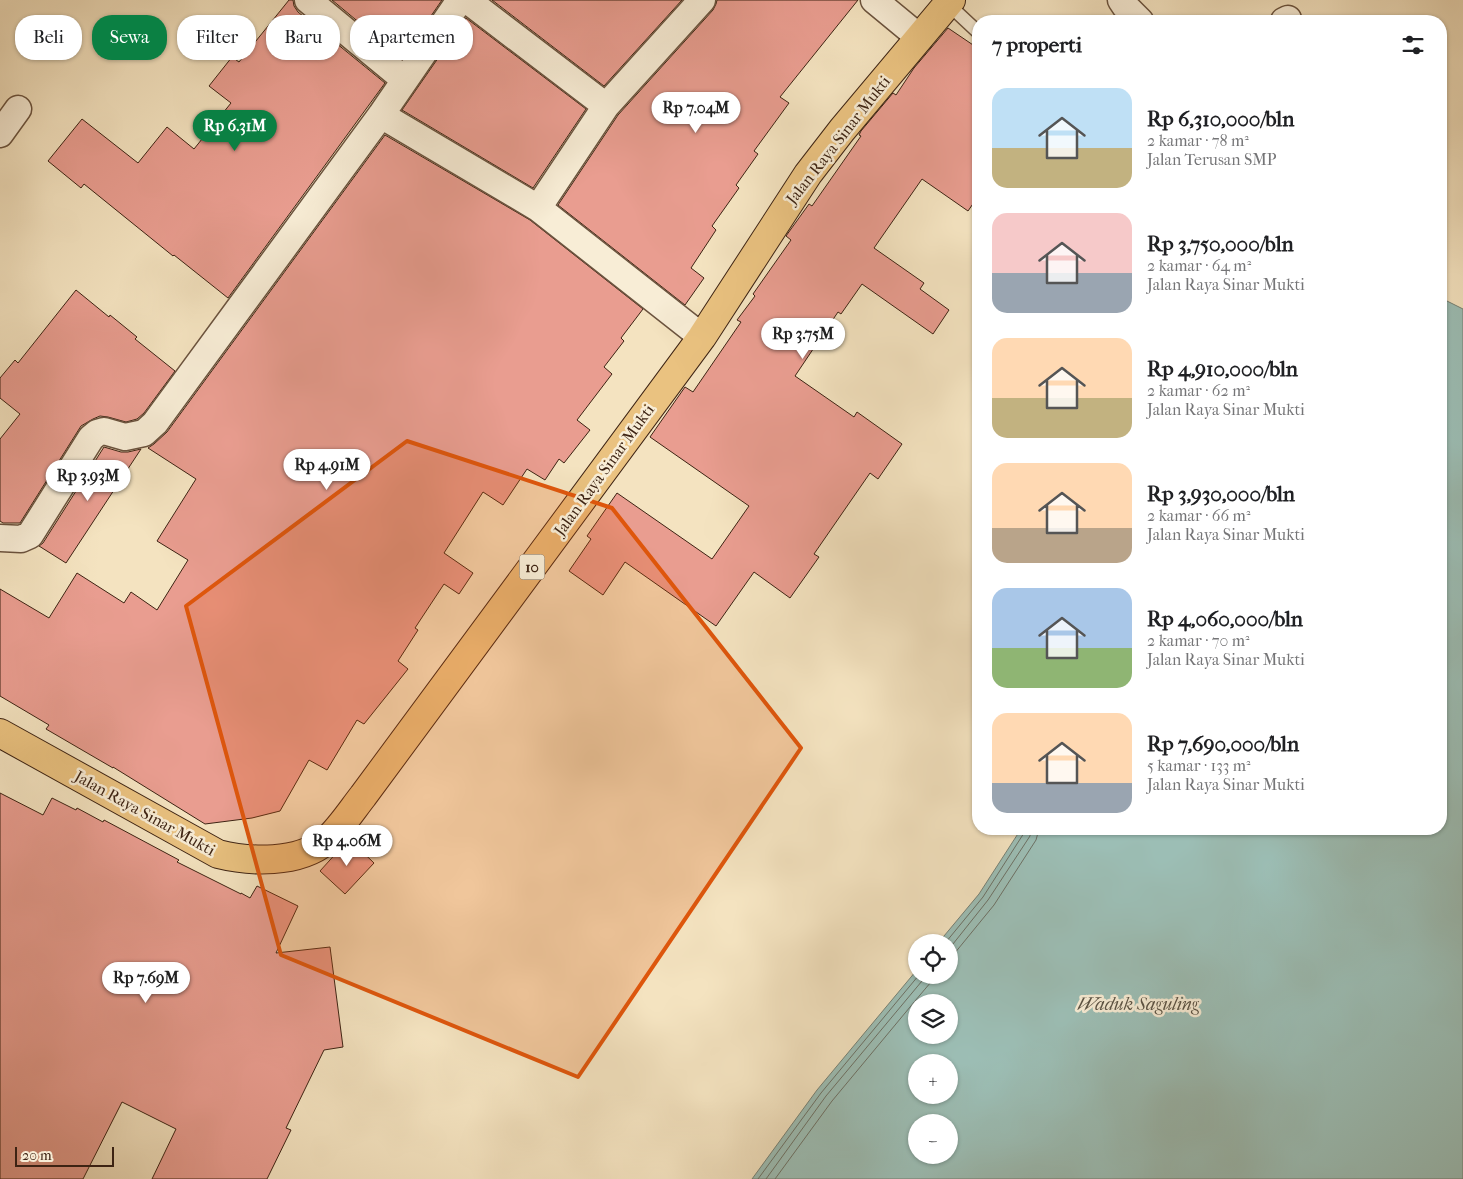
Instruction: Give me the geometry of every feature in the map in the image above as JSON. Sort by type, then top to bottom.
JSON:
[{"type":"highway","name":"Jalan Raya Sinar Mukti","points":[[2,739],[218,854],[238,859],[267,860],[314,850],[327,840],[363,796],[702,337],[808,174],[842,130],[950,2]]},
{"type":"street","points":[[308,0],[405,80]]},
{"type":"street","points":[[0,538],[21,539],[30,535],[91,438],[97,433],[104,431],[125,437],[144,434],[155,423],[381,115],[460,0]]},
{"type":"street","points":[[467,0],[606,106]]},
{"type":"street","points":[[538,208],[606,106],[702,0]]},
{"type":"street","points":[[874,0],[920,38]]},
{"type":"street","points":[[1121,0],[1134,15]]},
{"type":"street","points":[[0,134],[18,109]]},
{"type":"street","points":[[381,115],[538,208],[702,337]]},
{"type":"lane","points":[[950,2],[972,26]]},
{"type":"highlighted area","points":[[407,441],[612,508],[801,748],[578,1077],[281,955],[186,606]]},
{"type":"water","name":"Waduk Saguling","points":[[1447,301],[1463,309],[1463,1179],[752,1179],[817,1090],[908,981],[908,984],[958,984],[958,934],[946,934],[979,894],[1017,835],[1447,835]]},
{"type":"building","points":[[289,0],[293,0],[294,6],[302,15],[277,15]]},
{"type":"building","points":[[332,0],[442,0],[432,15],[350,15]]},
{"type":"building","points":[[492,0],[682,0],[604,86]]},
{"type":"building","points":[[717,0],[858,0],[780,97],[789,103],[754,151],[758,154],[736,185],[739,188],[712,226],[716,230],[691,268],[704,278],[685,305],[558,205],[618,115],[713,10]]},
{"type":"building","points":[[473,23],[586,109],[533,188],[402,110],[437,60],[473,60]]},
{"type":"building","points":[[948,28],[972,44],[972,205],[968,211],[922,179],[874,248],[924,283],[920,289],[949,310],[933,334],[862,284],[841,314],[838,312],[795,376],[854,417],[857,412],[902,444],[878,479],[870,473],[814,554],[819,557],[790,598],[754,572],[716,626],[625,562],[603,595],[569,571],[591,539],[587,536],[617,493],[712,559],[749,506],[650,437],[685,387],[693,392],[741,322],[737,320],[755,296],[753,294],[791,240],[786,236],[809,204],[812,206],[861,136],[859,135],[861,131],[893,93],[896,95],[914,68]]},
{"type":"building","points":[[266,29],[266,60],[340,60],[340,46],[350,54],[350,60],[357,60],[385,83],[228,298],[84,184],[81,188],[48,161],[82,119],[138,163],[167,127],[194,149],[231,103],[209,86],[230,60],[239,62],[241,60],[256,60],[256,41]]},
{"type":"building","points":[[385,135],[530,220],[643,309],[621,338],[624,341],[604,367],[612,374],[577,420],[590,430],[564,463],[559,459],[545,480],[527,469],[503,505],[483,492],[444,553],[473,573],[459,594],[444,584],[415,628],[418,630],[398,661],[408,669],[364,724],[357,720],[327,770],[309,760],[280,811],[252,818],[205,824],[113,767],[46,729],[49,725],[0,696],[0,589],[49,618],[77,573],[124,603],[131,592],[157,610],[188,560],[157,541],[196,479],[148,448],[167,432]]},
{"type":"building","points":[[76,290],[137,337],[135,339],[175,371],[144,413],[137,419],[126,422],[100,416],[81,426],[20,523],[3,523],[0,521],[0,439],[20,414],[0,398],[0,378],[15,360],[18,363]]},
{"type":"building","points":[[104,447],[121,452],[141,449],[66,563],[39,546],[43,543]]},
{"type":"building","points":[[0,793],[43,815],[52,798],[76,810],[77,808],[103,822],[104,820],[179,860],[177,862],[250,898],[257,886],[298,906],[276,953],[330,947],[343,1047],[324,1050],[286,1128],[291,1130],[267,1179],[152,1179],[176,1129],[122,1102],[83,1179],[0,1179]]},
{"type":"building","points":[[349,839],[374,863],[345,894],[320,871]]}]
